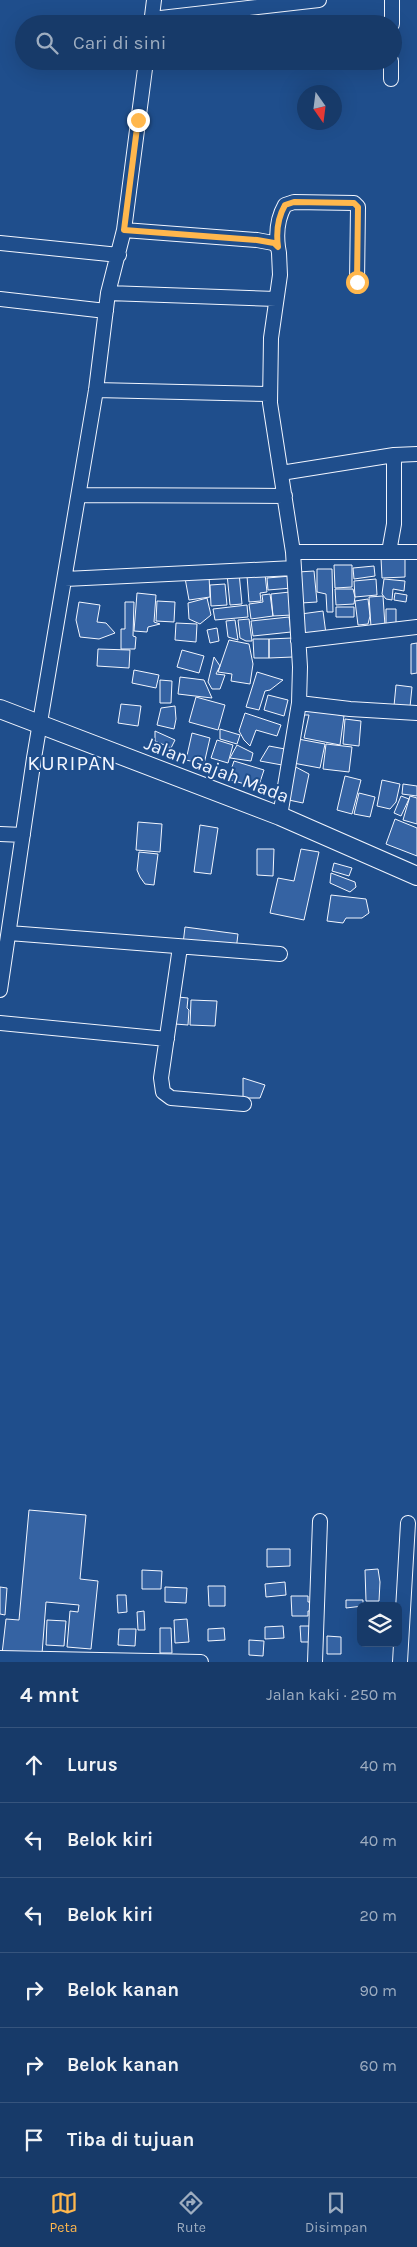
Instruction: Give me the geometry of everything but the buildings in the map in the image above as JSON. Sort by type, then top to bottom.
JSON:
[{"type":"main road","name":"Jalan Gajah Mada","points":[[0,709],[280,816],[417,876]]},
{"type":"street","points":[[153,15],[154,0]]},
{"type":"street","points":[[200,15],[319,0]]},
{"type":"street","points":[[392,0],[392,15]]},
{"type":"street","points":[[0,990],[39,724],[96,390],[108,293],[124,230],[145,70]]},
{"type":"street","points":[[391,70],[391,79]]},
{"type":"street","points":[[280,816],[298,703],[300,667],[293,552],[270,394],[271,338],[280,275],[276,233],[279,214],[285,205],[294,202],[354,203],[358,207],[357,282]]},
{"type":"street","points":[[124,230],[257,240],[274,243],[278,247]]},
{"type":"street","points":[[0,242],[119,254]]},
{"type":"street","points":[[108,293],[276,299]]},
{"type":"street","points":[[0,299],[106,311]]},
{"type":"street","points":[[96,390],[270,394]]},
{"type":"street","points":[[281,473],[417,454]]},
{"type":"street","points":[[389,552],[394,524],[394,456]]},
{"type":"street","points":[[79,495],[285,496]]},
{"type":"street","points":[[293,552],[417,552]]},
{"type":"street","points":[[65,579],[294,568]]},
{"type":"street","points":[[298,641],[417,627]]},
{"type":"street","points":[[298,703],[350,709],[417,713]]},
{"type":"street","points":[[0,834],[23,835]]},
{"type":"street","points":[[9,933],[280,954]]},
{"type":"street","points":[[180,947],[161,1078],[162,1092],[171,1098],[244,1104]]},
{"type":"street","points":[[0,1023],[167,1038]]},
{"type":"street","points":[[315,1662],[320,1521]]},
{"type":"street","points":[[400,1662],[408,1523]]},
{"type":"street","points":[[0,1658],[201,1662]]},
{"type":"district","name":"KURIPAN","points":[[72,763]]},
{"type":"route","points":[[138,120],[124,230],[257,240],[274,243],[278,247],[276,233],[279,214],[285,205],[294,202],[354,203],[358,207],[357,282]]}]
